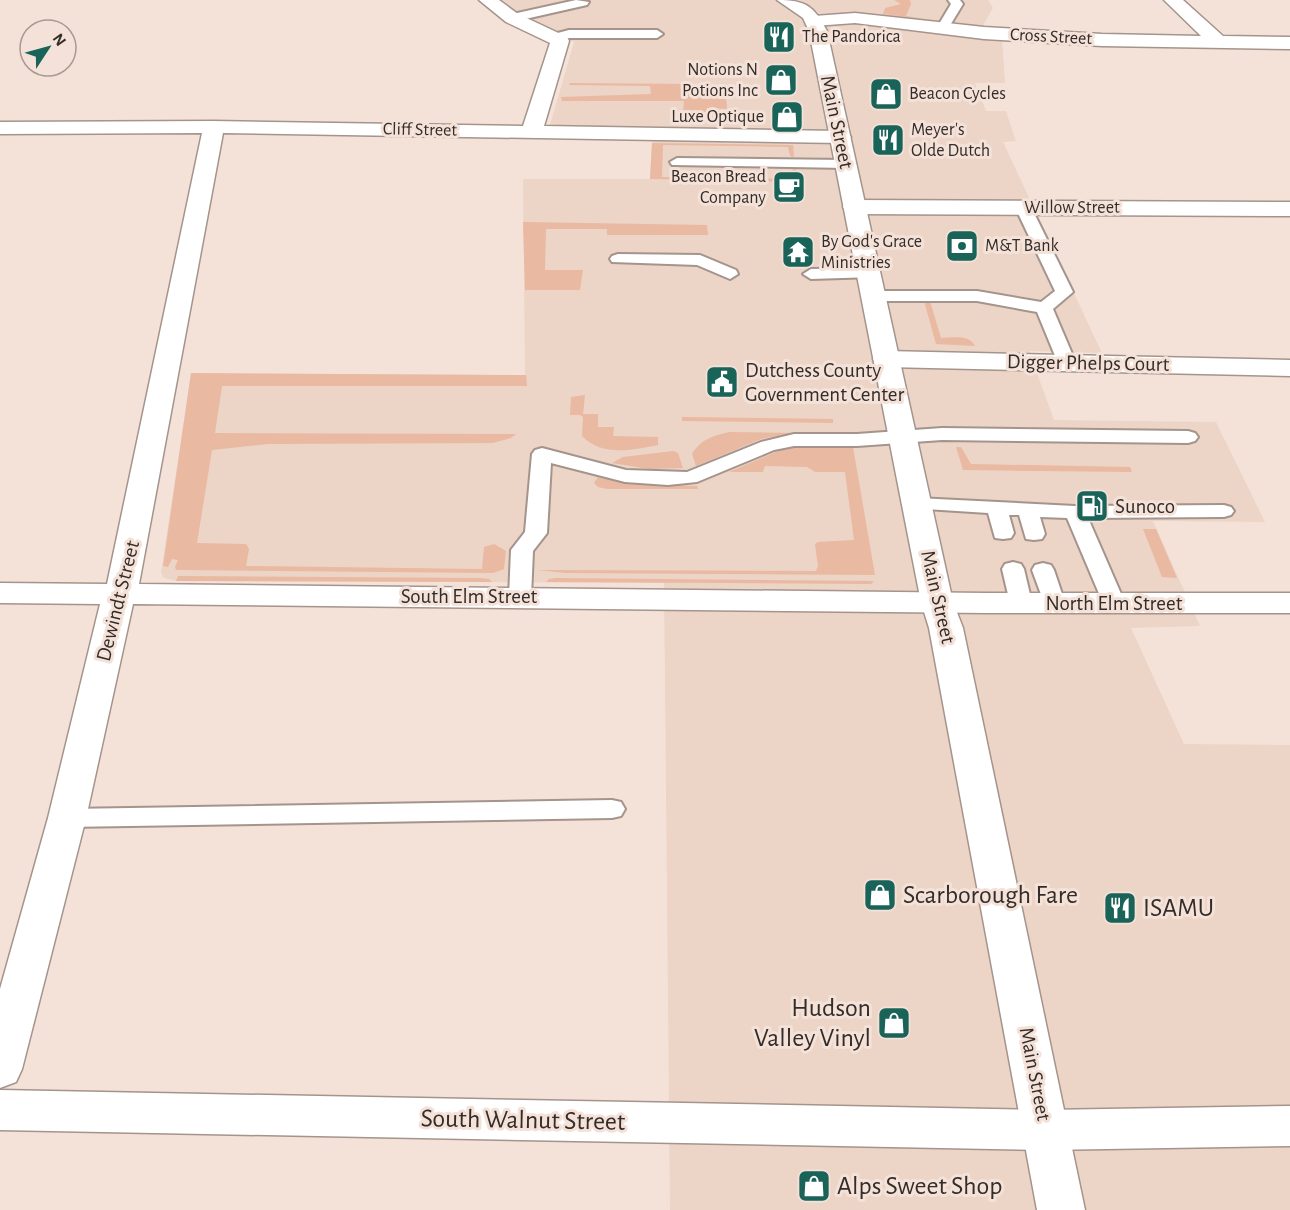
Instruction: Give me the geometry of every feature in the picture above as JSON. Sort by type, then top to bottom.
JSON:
[{"type":"street","points":[[488,0],[512,18],[560,41],[532,131]]},
{"type":"street","points":[[786,0],[810,15],[814,21]]},
{"type":"street","points":[[1173,0],[1218,42]]},
{"type":"street","name":"Cross Street","points":[[814,21],[855,18],[942,29],[1102,40],[1290,43]]},
{"type":"street","name":"Main Street","points":[[814,21],[937,602],[946,628],[1061,1210]]},
{"type":"street","name":"Cliff Street","points":[[0,128],[214,127],[840,137]]},
{"type":"street","name":"Dewindt Street","points":[[0,1070],[68,818],[126,574],[214,127]]},
{"type":"street","name":"Willow Street","points":[[854,207],[1290,209]]},
{"type":"street","name":"Digger Phelps Court","points":[[886,359],[1290,368]]},
{"type":"street","name":"South Elm Street","points":[[0,593],[937,602]]},
{"type":"street","name":"North Elm Street","points":[[937,602],[1290,603]]},
{"type":"street","name":"South Walnut Street","points":[[0,1110],[1046,1130],[1290,1126]]},
{"type":"lane","points":[[942,29],[957,4],[954,0]]},
{"type":"lane","points":[[512,18],[583,2]]},
{"type":"lane","points":[[554,38],[569,34],[657,34]]},
{"type":"lane","points":[[677,162],[846,164]]},
{"type":"lane","points":[[811,274],[871,285],[977,296],[1044,308],[1064,292],[1016,207]]},
{"type":"lane","points":[[618,259],[700,260],[730,274]]},
{"type":"lane","points":[[1044,308],[1067,363]]},
{"type":"lane","points":[[520,597],[522,550],[536,533],[542,454],[625,476],[690,478],[780,442],[942,434],[1188,437]]},
{"type":"lane","points":[[917,504],[967,504],[1028,512],[1224,511]]},
{"type":"lane","points":[[997,507],[1003,533]]},
{"type":"lane","points":[[1028,512],[1034,534]]},
{"type":"lane","points":[[1075,512],[1114,603]]},
{"type":"lane","points":[[1012,569],[1020,603]]},
{"type":"lane","points":[[1043,570],[1054,603]]},
{"type":"lane","points":[[68,818],[612,809]]},
{"type":"shaded area","points":[[498,0],[988,0],[993,8],[977,36],[1002,40],[1005,83],[975,83],[986,111],[1006,111],[1016,141],[1003,142],[1102,353],[1029,351],[1054,420],[1216,422],[1265,522],[1153,521],[1200,626],[1131,628],[1184,744],[1290,745],[1290,1210],[670,1210],[664,583],[176,581],[164,578],[161,573],[191,373],[525,375],[523,179],[650,179],[653,127],[550,125],[574,42],[517,13]]},
{"type":"shaded area","points":[[894,0],[910,0],[911,4],[906,16],[932,20],[883,14],[885,8],[901,4]]},
{"type":"shaded area","points":[[570,83],[689,84],[689,97],[726,97],[727,109],[707,108],[706,115],[683,115],[684,101],[562,101],[561,97],[651,94],[650,86],[569,85]]},
{"type":"shaded area","points":[[652,143],[793,145],[794,157],[790,156],[788,147],[663,145],[662,177],[791,179],[791,170],[796,169],[798,182],[650,179]]},
{"type":"shaded area","points":[[523,222],[707,225],[708,235],[607,235],[607,229],[546,229],[545,270],[583,270],[580,290],[525,290]]},
{"type":"shaded area","points":[[924,301],[930,301],[941,338],[965,338],[975,346],[936,344]]},
{"type":"shaded area","points":[[191,373],[526,375],[527,386],[222,386],[215,433],[516,434],[511,438],[493,443],[268,444],[212,450],[197,543],[246,544],[249,549],[246,566],[482,569],[484,547],[494,544],[506,551],[504,569],[493,573],[176,570],[178,560],[172,559],[168,567],[163,566]]},
{"type":"shaded area","points":[[585,395],[583,414],[598,414],[598,427],[614,427],[613,436],[658,437],[658,445],[618,450],[590,443],[582,436],[583,417],[570,415],[571,397]]},
{"type":"shaded area","points":[[682,417],[833,419],[833,423],[682,421]]},
{"type":"shaded area","points":[[729,432],[796,433],[761,439],[696,466],[692,454],[699,445]]},
{"type":"shaded area","points":[[853,447],[875,575],[566,573],[537,570],[816,571],[818,566],[815,544],[854,540],[845,472],[815,472],[807,467],[765,466],[763,472],[729,472],[783,449]]},
{"type":"shaded area","points":[[956,447],[961,447],[971,464],[1130,467],[1132,472],[963,470]]},
{"type":"shaded area","points":[[673,451],[678,453],[683,468],[649,469],[612,463],[623,457]]},
{"type":"shaded area","points":[[598,477],[632,484],[697,486],[698,489],[607,489],[598,487],[594,483]]},
{"type":"shaded area","points":[[1143,529],[1156,529],[1177,578],[1162,577]]},
{"type":"shaded area","points":[[178,576],[480,578],[489,579],[492,582],[176,581]]},
{"type":"shaded area","points":[[556,578],[874,581],[871,584],[546,582]]},
{"type":"place","name":"The Pandorica","points":[[779,37]]},
{"type":"place","name":"Notions N Potions Inc","points":[[781,80]]},
{"type":"place","name":"Beacon Cycles","points":[[886,94]]},
{"type":"place","name":"Luxe Optique","points":[[787,117]]},
{"type":"place","name":"Meyer's Olde Dutch","points":[[888,140]]},
{"type":"place","name":"Beacon Bread Company","points":[[789,187]]},
{"type":"place","name":"M&T Bank","points":[[962,246]]},
{"type":"place","name":"By God's Grace Ministries","points":[[798,252]]},
{"type":"place","name":"Dutchess County Government Center","points":[[722,382]]},
{"type":"place","name":"Sunoco","points":[[1092,506]]},
{"type":"place","name":"Scarborough Fare","points":[[880,895]]},
{"type":"place","name":"ISAMU","points":[[1120,908]]},
{"type":"place","name":"Hudson Valley Vinyl","points":[[894,1023]]},
{"type":"place","name":"Alps Sweet Shop","points":[[814,1186]]}]
